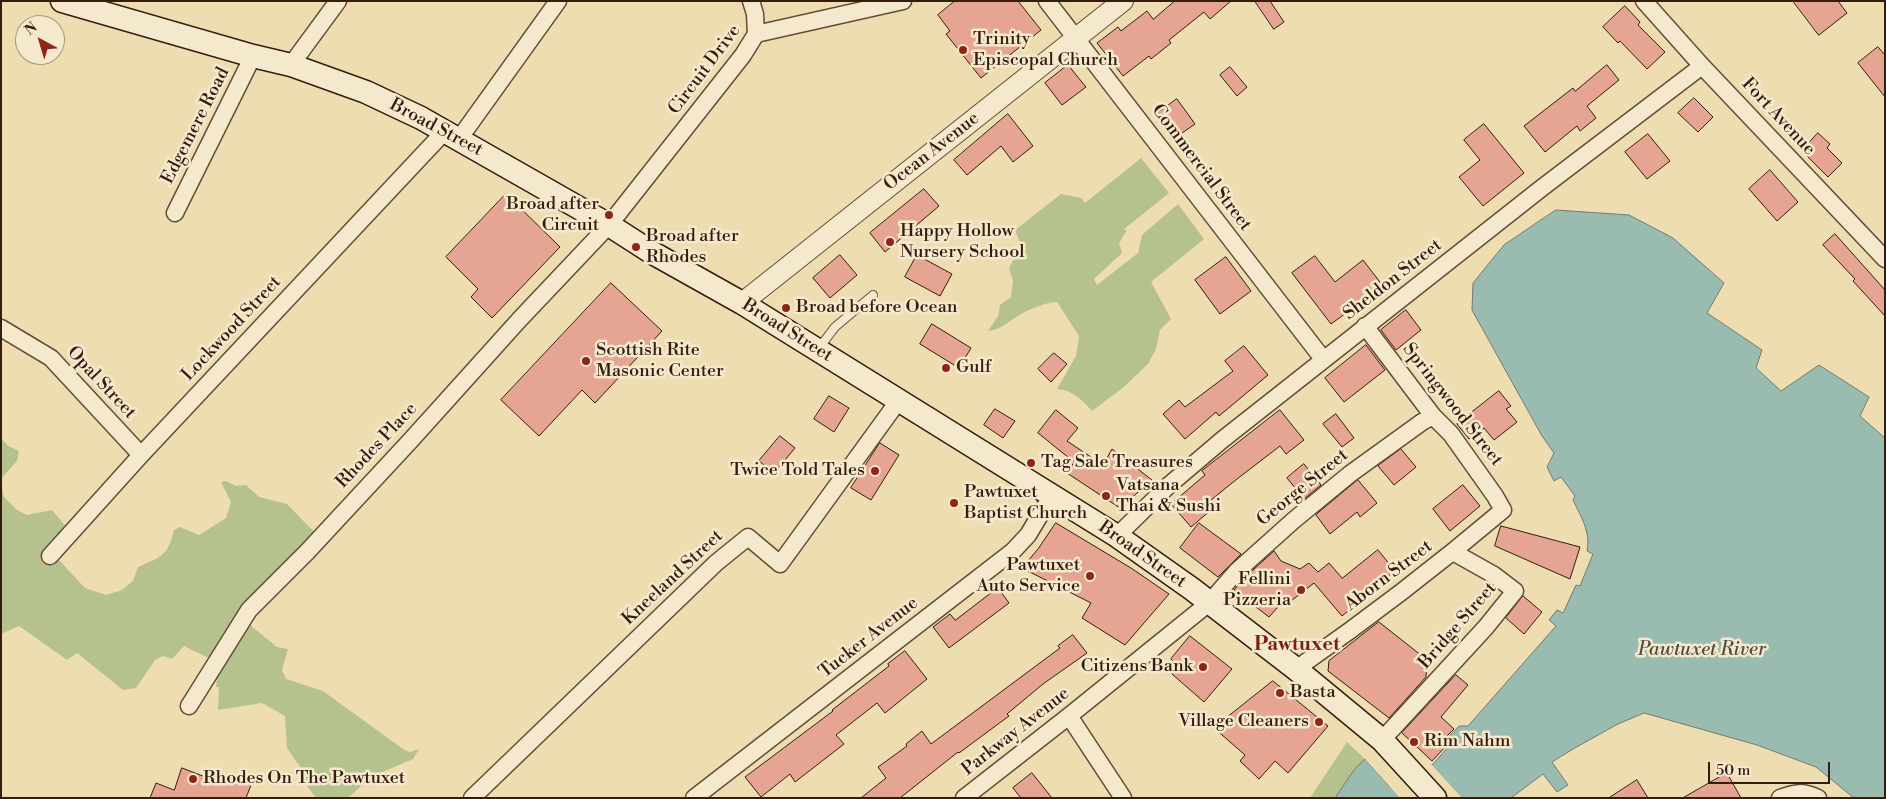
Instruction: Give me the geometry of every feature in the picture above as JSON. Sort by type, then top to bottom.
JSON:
[{"type":"main road","name":"Broad Street","points":[[62,1],[101,6],[253,56],[291,65],[366,92],[452,135],[610,225],[651,252],[742,303],[1117,536],[1296,669],[1383,741],[1435,798]]},
{"type":"street","points":[[291,65],[338,1]]},
{"type":"street","name":"Lockwood Street","points":[[50,556],[141,455],[452,135],[558,1]]},
{"type":"street","points":[[751,1],[755,14],[756,34]]},
{"type":"street","name":"Circuit Drive","points":[[610,225],[743,55],[756,34],[904,1]]},
{"type":"street","name":"Commercial Street","points":[[1047,1],[1323,359]]},
{"type":"street","name":"Ocean Avenue","points":[[742,303],[1123,1]]},
{"type":"street","name":"Fort Avenue","points":[[1644,1],[1702,66],[1885,259]]},
{"type":"street","name":"Edgemere Road","points":[[174,213],[253,56]]},
{"type":"street","name":"Sheldon Street","points":[[1117,536],[1168,486],[1217,443],[1543,187],[1702,66]]},
{"type":"street","name":"Rhodes Place","points":[[189,706],[249,610],[333,524],[520,319],[610,225]]},
{"type":"street","name":"Springwood Street","points":[[1365,326],[1433,416],[1451,434],[1503,510]]},
{"type":"street","name":"Opal Street","points":[[1,328],[51,358],[141,455]]},
{"type":"street","name":"Kneeland Street","points":[[472,798],[716,563],[748,538],[780,564],[899,400]]},
{"type":"street","name":"George Street","points":[[1209,603],[1237,571],[1294,520],[1350,474],[1433,416]]},
{"type":"street","name":"Tucker Avenue","points":[[694,798],[1013,551],[1028,535],[1052,495]]},
{"type":"street","name":"Aborn Street","points":[[1296,669],[1355,628],[1454,552],[1503,510]]},
{"type":"street","name":"Bridge Street","points":[[1383,741],[1486,627],[1514,591],[1494,575],[1454,552]]},
{"type":"street","name":"Parkway Avenue","points":[[964,798],[1209,603]]},
{"type":"street","points":[[1069,716],[1123,798]]},
{"type":"street","points":[[1780,798],[1795,792],[1806,793],[1818,798]]},
{"type":"lane","points":[[818,350],[835,327],[873,295]]},
{"type":"green space","points":[[1141,158],[1169,193],[1123,230],[1127,230],[1119,243],[1122,253],[1094,279],[1097,285],[1138,253],[1142,235],[1178,204],[1204,239],[1151,282],[1171,319],[1160,330],[1156,349],[1148,364],[1124,387],[1092,411],[1081,399],[1068,391],[1057,389],[1076,356],[1079,336],[1057,302],[1031,309],[1002,326],[988,331],[998,316],[1000,305],[1011,297],[1013,281],[1009,268],[1021,245],[1015,230],[1061,194],[1081,198],[1085,203]]},
{"type":"green space","points":[[1,438],[8,446],[19,451],[17,461],[1,479]]},
{"type":"green space","points":[[226,481],[236,486],[246,485],[259,497],[287,504],[320,538],[251,619],[250,625],[277,647],[288,649],[282,670],[286,679],[323,691],[403,749],[410,752],[419,749],[413,759],[371,777],[348,798],[316,798],[295,770],[301,768],[287,748],[285,716],[262,703],[218,710],[219,687],[216,687],[219,663],[184,646],[172,659],[163,656],[155,660],[136,688],[123,690],[77,653],[67,660],[19,626],[1,634],[1,485],[4,497],[17,510],[27,515],[52,510],[74,536],[57,557],[85,588],[106,595],[122,590],[133,581],[138,567],[158,558],[169,545],[174,530],[180,527],[199,535],[226,518],[231,502],[221,482]]},
{"type":"green space","points":[[1347,742],[1365,759],[1354,770],[1335,798],[1310,798]]},
{"type":"water","name":"Pawtuxet River","points":[[1556,210],[1629,215],[1673,238],[1724,283],[1707,313],[1762,350],[1756,368],[1781,391],[1819,365],[1869,397],[1860,416],[1885,438],[1885,798],[1854,798],[1816,767],[1757,745],[1644,713],[1618,724],[1552,762],[1568,785],[1557,792],[1543,774],[1511,798],[1335,798],[1354,770],[1365,759],[1389,786],[1432,765],[1449,746],[1445,741],[1459,726],[1468,726],[1556,626],[1549,620],[1557,610],[1563,613],[1576,585],[1580,586],[1593,554],[1587,551],[1588,537],[1573,500],[1575,496],[1561,477],[1554,481],[1547,467],[1554,453],[1542,436],[1472,310],[1473,283],[1504,245]]},
{"type":"pier","points":[[1367,758],[1389,783],[1430,763],[1462,798],[1400,798],[1365,759]]},
{"type":"building","points":[[955,1],[1018,1],[1041,30],[981,78],[946,34],[950,31],[938,15]]},
{"type":"building","points":[[1175,1],[1231,1],[1210,19],[1204,12],[1169,40],[1171,43],[1151,59],[1149,56],[1123,76],[1097,43],[1118,27],[1121,31],[1147,11],[1153,19]]},
{"type":"building","points":[[1255,1],[1270,1],[1284,22],[1274,29]]},
{"type":"building","points":[[1793,1],[1838,1],[1847,13],[1819,35]]},
{"type":"building","points":[[1625,6],[1640,22],[1638,25],[1665,52],[1647,69],[1620,41],[1618,43],[1603,27]]},
{"type":"building","points":[[1878,47],[1885,55],[1885,97],[1858,63]]},
{"type":"building","points":[[1068,65],[1086,87],[1062,105],[1045,83]]},
{"type":"building","points":[[1607,65],[1619,80],[1587,106],[1596,118],[1580,131],[1577,126],[1545,152],[1524,126],[1573,88],[1575,91]]},
{"type":"building","points":[[1230,67],[1247,87],[1237,96],[1220,75]]},
{"type":"building","points":[[1694,98],[1713,117],[1698,132],[1678,113]]},
{"type":"building","points":[[1177,99],[1195,124],[1172,140],[1155,115]]},
{"type":"building","points":[[1008,114],[1033,146],[1013,162],[1001,146],[967,175],[954,160]]},
{"type":"building","points":[[1484,124],[1524,173],[1483,206],[1459,177],[1480,160],[1464,140]]},
{"type":"building","points":[[1818,133],[1830,144],[1827,148],[1842,163],[1828,177],[1802,151]]},
{"type":"building","points":[[1648,134],[1670,161],[1647,179],[1625,152]]},
{"type":"building","points":[[1770,170],[1798,202],[1777,221],[1749,189]]},
{"type":"building","points":[[924,189],[939,206],[885,252],[870,233]]},
{"type":"building","points":[[506,194],[560,247],[492,318],[471,297],[478,289],[446,257]]},
{"type":"building","points":[[1835,234],[1885,290],[1885,316],[1853,281],[1855,279],[1823,245]]},
{"type":"building","points":[[840,255],[857,275],[830,298],[813,278]]},
{"type":"building","points":[[917,255],[952,274],[940,296],[905,277]]},
{"type":"building","points":[[1315,256],[1335,282],[1363,260],[1383,286],[1331,324],[1292,273]]},
{"type":"building","points":[[1226,257],[1251,291],[1220,314],[1195,280]]},
{"type":"building","name":"Scottish Rite Masonic Center","points":[[611,283],[662,331],[595,403],[582,390],[539,436],[501,400]]},
{"type":"building","points":[[1406,310],[1421,330],[1396,350],[1381,330]]},
{"type":"building","points":[[932,324],[971,348],[959,368],[920,344]]},
{"type":"building","points":[[1366,345],[1385,370],[1344,402],[1325,378]]},
{"type":"building","points":[[1244,346],[1268,375],[1219,416],[1216,412],[1185,439],[1163,414],[1179,400],[1185,407],[1233,371],[1225,361]]},
{"type":"building","points":[[1054,353],[1067,364],[1051,382],[1038,369]]},
{"type":"building","points":[[1499,391],[1511,406],[1506,409],[1517,422],[1494,440],[1484,428],[1469,439],[1457,424]]},
{"type":"building","points":[[829,396],[849,408],[834,432],[814,419]]},
{"type":"building","points":[[995,409],[1015,421],[1003,438],[984,425]]},
{"type":"building","points":[[1056,410],[1078,428],[1067,441],[1103,465],[1112,449],[1152,480],[1120,508],[1067,473],[1074,462],[1038,433]]},
{"type":"building","points":[[1280,410],[1304,440],[1286,454],[1280,446],[1237,479],[1206,504],[1211,510],[1191,527],[1171,504],[1205,475],[1202,471]]},
{"type":"building","points":[[1336,414],[1354,438],[1342,447],[1323,424]]},
{"type":"building","points":[[780,436],[795,448],[774,473],[759,461]]},
{"type":"building","name":"Twice Told Tales","points":[[880,443],[899,455],[871,500],[851,488]]},
{"type":"building","points":[[1401,449],[1416,467],[1394,485],[1378,466]]},
{"type":"building","points":[[1304,464],[1321,485],[1304,499],[1287,478]]},
{"type":"building","points":[[1358,480],[1377,503],[1360,517],[1357,512],[1330,534],[1316,515]]},
{"type":"building","points":[[1463,485],[1480,506],[1450,531],[1433,509]]},
{"type":"building","name":"Pawtuxet Auto Service","points":[[1056,523],[1131,568],[1169,594],[1125,645],[1082,618],[1091,603],[1022,568]]},
{"type":"building","points":[[1199,523],[1241,554],[1218,577],[1180,548]]},
{"type":"building","points":[[1501,526],[1580,547],[1570,579],[1495,546]]},
{"type":"building","points":[[1378,550],[1395,571],[1359,599],[1360,601],[1342,616],[1314,583],[1291,601],[1287,597],[1269,617],[1234,590],[1244,578],[1274,551],[1281,561],[1300,569],[1309,563],[1318,572],[1329,563],[1342,578]]},
{"type":"building","points":[[998,588],[1009,603],[949,648],[933,627],[950,614],[955,620]]},
{"type":"building","points":[[1523,596],[1542,612],[1524,634],[1506,618]]},
{"type":"building","points":[[1379,622],[1427,660],[1426,677],[1389,718],[1328,671],[1329,661]]},
{"type":"building","points":[[1073,635],[1087,653],[1043,684],[1007,714],[1009,716],[958,752],[900,798],[861,798],[886,778],[878,767],[907,746],[906,744],[922,731],[931,744],[1060,648],[1058,646]]},
{"type":"building","name":"Citizens Bank","points":[[1190,636],[1232,669],[1204,702],[1172,674],[1178,666],[1171,659]]},
{"type":"building","points":[[905,651],[927,679],[885,713],[877,703],[836,735],[844,744],[795,782],[790,774],[761,797],[745,777],[833,711]]},
{"type":"building","points":[[1456,675],[1468,685],[1441,717],[1454,729],[1443,740],[1447,745],[1432,761],[1402,733]]},
{"type":"building","points":[[1273,681],[1328,726],[1288,773],[1275,761],[1259,779],[1240,761],[1245,755],[1214,728]]},
{"type":"building","name":"Rhodes On The Pawtuxet","points":[[182,768],[221,783],[224,775],[251,785],[246,798],[150,798],[156,783],[174,790]]},
{"type":"building","points":[[1032,773],[1052,798],[1021,798],[1013,788]]},
{"type":"building","points":[[1727,773],[1741,798],[1683,798]]},
{"type":"building","points":[[1637,780],[1648,798],[1609,798]]},
{"type":"place","name":"Trinity Episcopal Church","points":[[963,50]]},
{"type":"place","name":"Broad after Circuit","points":[[609,215]]},
{"type":"place","name":"Happy Hollow Nursery School","points":[[890,242]]},
{"type":"place","name":"Broad after Rhodes","points":[[636,247]]},
{"type":"place","name":"Broad before Ocean","points":[[786,308]]},
{"type":"place","name":"Scottish Rite Masonic Center","points":[[586,361]]},
{"type":"place","name":"Gulf","points":[[946,368]]},
{"type":"place","name":"Tag Sale Treasures","points":[[1031,463]]},
{"type":"place","name":"Twice Told Tales","points":[[875,471]]},
{"type":"place","name":"Vatsana Thai & Sushi","points":[[1106,496]]},
{"type":"place","name":"Pawtuxet Baptist Church","points":[[954,503]]},
{"type":"place","name":"Pawtuxet Auto Service","points":[[1090,576]]},
{"type":"place","name":"Fellini Pizzeria","points":[[1301,590]]},
{"type":"place","name":"Citizens Bank","points":[[1203,667]]},
{"type":"place","name":"Basta","points":[[1280,693]]},
{"type":"place","name":"Village Cleaners","points":[[1319,722]]},
{"type":"place","name":"Rim Nahm","points":[[1414,742]]},
{"type":"place","name":"Rhodes On The Pawtuxet","points":[[193,779]]},
{"type":"district","name":"Pawtuxet","points":[[1297,645]]}]
